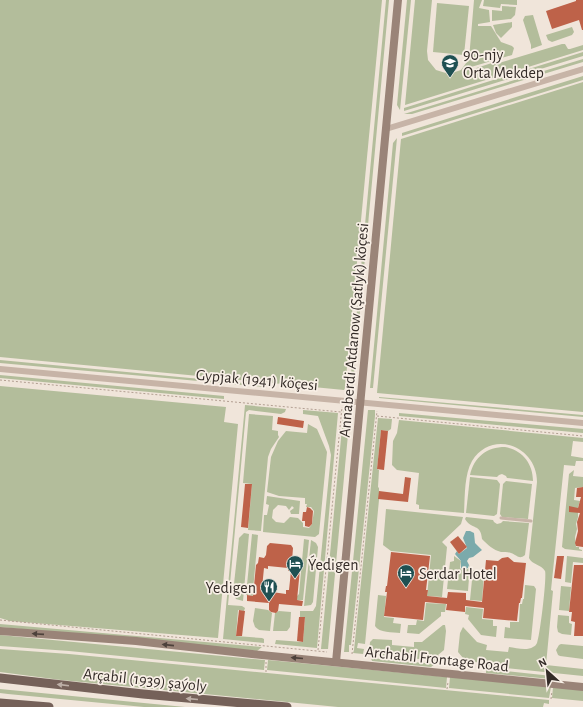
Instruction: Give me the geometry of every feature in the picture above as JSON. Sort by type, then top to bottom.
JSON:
[{"type":"main road","name":"Arçabil (1939) şaýoly","points":[[0,678],[143,694],[286,707]]},
{"type":"main road","points":[[0,703],[48,707]]},
{"type":"street","name":"Annaberdi Atdanow (Şatlyk) köçesi","points":[[336,662],[398,0]]},
{"type":"street","points":[[386,129],[583,69]]},
{"type":"street","name":"Gypjak (1941) köçesi","points":[[0,368],[583,423]]},
{"type":"street","name":"Archabil Frontage Road","points":[[0,631],[136,641],[583,687]]},
{"type":"lane","points":[[501,518],[531,521]]},
{"type":"path","points":[[0,380],[341,412]]},
{"type":"path","points":[[318,651],[342,407]]},
{"type":"path","points":[[352,654],[377,410]]},
{"type":"path","points":[[377,416],[583,436]]},
{"type":"path","points":[[0,620],[327,652]]},
{"type":"path","points":[[266,672],[267,655]]},
{"type":"green space","points":[[0,0],[382,0],[344,390],[0,357]]},
{"type":"green space","points":[[386,0],[389,0],[353,386],[350,385]]},
{"type":"green space","points":[[407,0],[411,0],[400,110],[397,105]]},
{"type":"green space","points":[[415,0],[432,0],[427,51],[428,60],[436,70],[449,74],[461,70],[469,59],[474,0],[482,0],[479,8],[489,10],[490,22],[478,24],[478,26],[491,26],[501,42],[514,48],[512,55],[471,67],[470,70],[562,44],[565,44],[568,49],[583,45],[583,50],[405,105]]},
{"type":"green space","points":[[484,0],[517,0],[517,5],[501,4],[500,8],[483,6]]},
{"type":"green space","points":[[437,3],[469,6],[464,55],[433,52]]},
{"type":"green space","points":[[502,6],[516,7],[515,15],[511,19],[492,21],[492,10],[502,11]]},
{"type":"green space","points":[[533,15],[542,45],[531,49],[523,20],[525,16]]},
{"type":"green space","points":[[512,22],[512,27],[501,38],[496,33],[493,25]]},
{"type":"green space","points":[[572,27],[574,32],[572,35],[552,42],[548,40],[546,35]]},
{"type":"green space","points":[[583,52],[583,56],[404,111],[404,108]]},
{"type":"green space","points":[[583,59],[583,62],[412,114],[404,114]]},
{"type":"green space","points":[[583,76],[583,80],[402,136],[402,133]]},
{"type":"green space","points":[[583,82],[583,412],[377,393],[401,139]]},
{"type":"green space","points":[[397,138],[373,388],[370,388],[393,143]]},
{"type":"green space","points":[[0,360],[265,385],[264,387],[0,363]]},
{"type":"green space","points":[[0,375],[224,396],[224,399],[0,378]]},
{"type":"green space","points":[[0,386],[226,407],[224,422],[238,424],[218,638],[10,621],[0,618]]},
{"type":"green space","points":[[379,398],[583,415],[583,417]]},
{"type":"green space","points":[[245,405],[286,409],[285,412],[281,414],[249,410],[246,412],[228,605],[242,606],[245,608],[244,611],[238,610],[236,636],[262,638],[264,639],[264,643],[223,639]]},
{"type":"green space","points":[[344,407],[348,409],[350,413],[328,649],[321,649]]},
{"type":"green space","points":[[303,410],[338,413],[317,648],[275,644],[276,640],[303,642],[305,617],[300,617],[300,611],[313,611],[316,606],[331,455],[318,416],[303,414]]},
{"type":"green space","points":[[368,410],[375,410],[375,416],[351,645],[349,645],[349,652],[344,652]]},
{"type":"green space","points":[[399,413],[583,429],[583,433],[399,416]]},
{"type":"green space","points":[[249,414],[273,416],[272,430],[278,431],[279,437],[271,449],[268,457],[261,531],[248,530],[252,484],[243,483]]},
{"type":"green space","points":[[378,418],[392,419],[391,429],[388,431],[381,430],[377,469],[379,470],[379,500],[365,644],[358,643],[357,648],[364,649],[363,654],[353,653]]},
{"type":"green space","points":[[399,420],[583,438],[583,442],[573,441],[571,456],[583,458],[583,461],[576,461],[575,466],[564,465],[551,590],[553,591],[546,665],[583,669],[583,676],[486,666],[486,663],[463,661],[463,658],[458,652],[460,633],[463,627],[477,642],[487,645],[486,650],[508,652],[509,647],[528,649],[537,643],[544,594],[545,571],[532,562],[529,558],[537,482],[535,469],[530,459],[522,451],[512,446],[501,444],[491,446],[481,451],[469,467],[465,486],[464,513],[419,509],[419,505],[416,504],[419,473],[397,470],[392,465],[393,441],[397,433]]},
{"type":"green space","points":[[308,424],[317,429],[327,452],[319,534],[315,537],[263,532],[264,515],[267,515],[269,505],[266,504],[267,496],[300,501],[299,514],[291,514],[290,511],[294,508],[292,506],[289,510],[286,506],[278,505],[273,510],[272,518],[276,522],[284,523],[290,517],[298,518],[303,523],[303,527],[309,528],[312,524],[314,511],[311,507],[306,507],[307,504],[305,504],[305,498],[279,496],[267,492],[271,457],[278,441],[286,431],[307,433]]},
{"type":"green space","points":[[498,447],[505,447],[517,451],[525,458],[529,463],[533,481],[507,478],[502,474],[497,477],[470,475],[475,463],[482,454]]},
{"type":"green space","points":[[574,470],[573,476],[583,477],[583,487],[575,488],[574,500],[580,501],[575,537],[576,547],[579,547],[582,551],[565,549],[562,547],[569,474]]},
{"type":"green space","points":[[470,477],[497,480],[500,484],[497,514],[494,516],[466,513]]},
{"type":"green space","points":[[506,481],[532,484],[528,519],[502,517],[500,514],[503,484]]},
{"type":"green space","points":[[386,509],[463,517],[461,524],[442,542],[447,547],[442,597],[427,596],[431,555],[391,551],[383,545]]},
{"type":"green space","points":[[466,517],[493,520],[497,524],[503,521],[529,523],[525,555],[520,557],[511,553],[493,549],[482,539],[480,531],[467,522],[465,519]]},
{"type":"green space","points":[[244,533],[249,534],[243,601],[236,599],[233,593],[239,538]]},
{"type":"green space","points":[[252,534],[258,535],[253,590],[257,596],[246,595]]},
{"type":"green space","points":[[304,539],[309,540],[303,600],[296,600],[296,597],[299,594]]},
{"type":"green space","points":[[311,540],[316,543],[318,547],[313,602],[311,605],[304,606]]},
{"type":"green space","points":[[454,556],[461,561],[460,568],[462,570],[468,569],[470,565],[468,591],[447,589],[450,562],[454,561]]},
{"type":"green space","points":[[567,556],[583,558],[583,563],[573,562],[571,583],[565,582]]},
{"type":"green space","points":[[473,570],[477,570],[477,573],[484,574],[482,601],[470,600]]},
{"type":"green space","points":[[525,585],[534,586],[536,589],[531,640],[504,638],[505,627],[510,628],[510,622],[519,622],[520,604],[522,604],[524,599]]},
{"type":"green space","points":[[561,586],[571,587],[569,611],[559,610]]},
{"type":"green space","points":[[378,595],[386,596],[384,617],[394,618],[393,623],[401,624],[400,633],[383,631],[375,626]]},
{"type":"green space","points":[[426,603],[446,604],[445,612],[441,612],[441,616],[419,634],[407,633],[408,625],[416,625],[417,620],[424,621]]},
{"type":"green space","points":[[466,607],[483,609],[482,619],[493,620],[493,626],[497,626],[496,637],[481,635],[468,619],[469,615],[465,614]]},
{"type":"green space","points":[[255,608],[268,610],[272,613],[270,631],[259,630],[255,627],[253,621]]},
{"type":"green space","points":[[279,611],[291,612],[290,627],[287,631],[273,631],[275,613]]},
{"type":"green space","points":[[558,615],[569,616],[569,623],[572,624],[571,635],[558,632]]},
{"type":"green space","points":[[0,624],[262,647],[257,651],[0,627]]},
{"type":"green space","points":[[445,625],[446,631],[444,650],[438,655],[440,661],[369,654],[370,642],[373,639],[392,640],[392,645],[414,647],[414,642],[422,642]]},
{"type":"green space","points":[[0,635],[265,660],[264,670],[69,651],[0,646]]},
{"type":"green space","points":[[561,644],[583,646],[583,659],[558,655],[556,650]]},
{"type":"green space","points":[[0,649],[69,654],[549,700],[549,704],[544,703],[543,707],[338,707],[61,680],[0,672]]},
{"type":"green space","points":[[371,658],[435,664],[431,667],[372,661]]},
{"type":"green space","points":[[268,660],[447,677],[446,688],[267,670]]},
{"type":"green space","points":[[486,669],[552,676],[551,679],[486,673]]},
{"type":"green space","points":[[450,677],[551,687],[549,698],[449,688]]},
{"type":"green space","points":[[553,687],[583,690],[583,701],[552,698]]},
{"type":"green space","points":[[0,689],[185,707],[144,707],[8,694],[0,693]]},
{"type":"water","points":[[466,531],[474,533],[475,543],[482,550],[473,557],[469,558],[467,561],[469,565],[468,568],[464,570],[461,568],[461,561],[455,554],[457,551],[459,554],[467,548],[463,538]]},
{"type":"building","points":[[576,0],[583,0],[583,30],[579,20],[552,29],[546,11]]},
{"type":"building","points":[[278,417],[304,421],[303,428],[277,424]]},
{"type":"building","points":[[381,430],[388,431],[384,470],[377,469]]},
{"type":"building","points":[[405,477],[411,478],[408,502],[378,499],[379,491],[403,494]]},
{"type":"building","points":[[245,484],[252,484],[248,528],[241,527]]},
{"type":"building","points":[[583,487],[583,547],[576,546],[575,543],[578,531],[577,522],[580,513],[569,512],[569,506],[578,508],[581,497],[576,497],[577,488]]},
{"type":"building","points":[[307,507],[313,511],[312,524],[309,527],[305,526],[305,521],[302,521],[303,512],[306,512]]},
{"type":"building","points":[[458,536],[467,547],[459,554],[450,542]]},
{"type":"building","name":"Ýedigen","points":[[270,543],[291,545],[293,548],[292,561],[299,561],[298,567],[300,569],[297,600],[303,601],[302,606],[279,604],[278,611],[276,613],[269,610],[269,603],[247,601],[247,595],[253,596],[256,565],[259,557],[264,558],[266,555],[267,546]],"holes":[[[268,566],[288,568],[288,571],[291,571],[289,590],[286,590],[286,594],[265,591],[266,588],[262,588],[264,568],[268,569]]]},
{"type":"building","name":"Serdar Hotel","points":[[391,552],[430,556],[426,590],[428,590],[427,596],[447,598],[448,592],[466,593],[466,600],[482,602],[486,560],[498,561],[502,558],[508,557],[514,562],[526,563],[522,598],[519,603],[517,621],[483,618],[484,608],[465,606],[465,612],[446,610],[447,604],[425,602],[423,620],[384,616],[387,592],[385,592]]},
{"type":"building","points":[[557,556],[564,556],[561,579],[554,578]]},
{"type":"building","points":[[574,565],[583,565],[583,636],[574,636],[575,622],[571,621],[572,612],[569,612]]},
{"type":"building","points":[[239,610],[245,611],[242,636],[236,636]]},
{"type":"building","points":[[299,617],[305,617],[303,642],[297,641]]},
{"type":"place","name":"90-njy Orta Mekdep","points":[[450,78]]},
{"type":"place","name":"Ýedigen","points":[[295,579]]},
{"type":"place","name":"Serdar Hotel","points":[[406,588]]},
{"type":"place","name":"Yedigen","points":[[269,602]]}]
